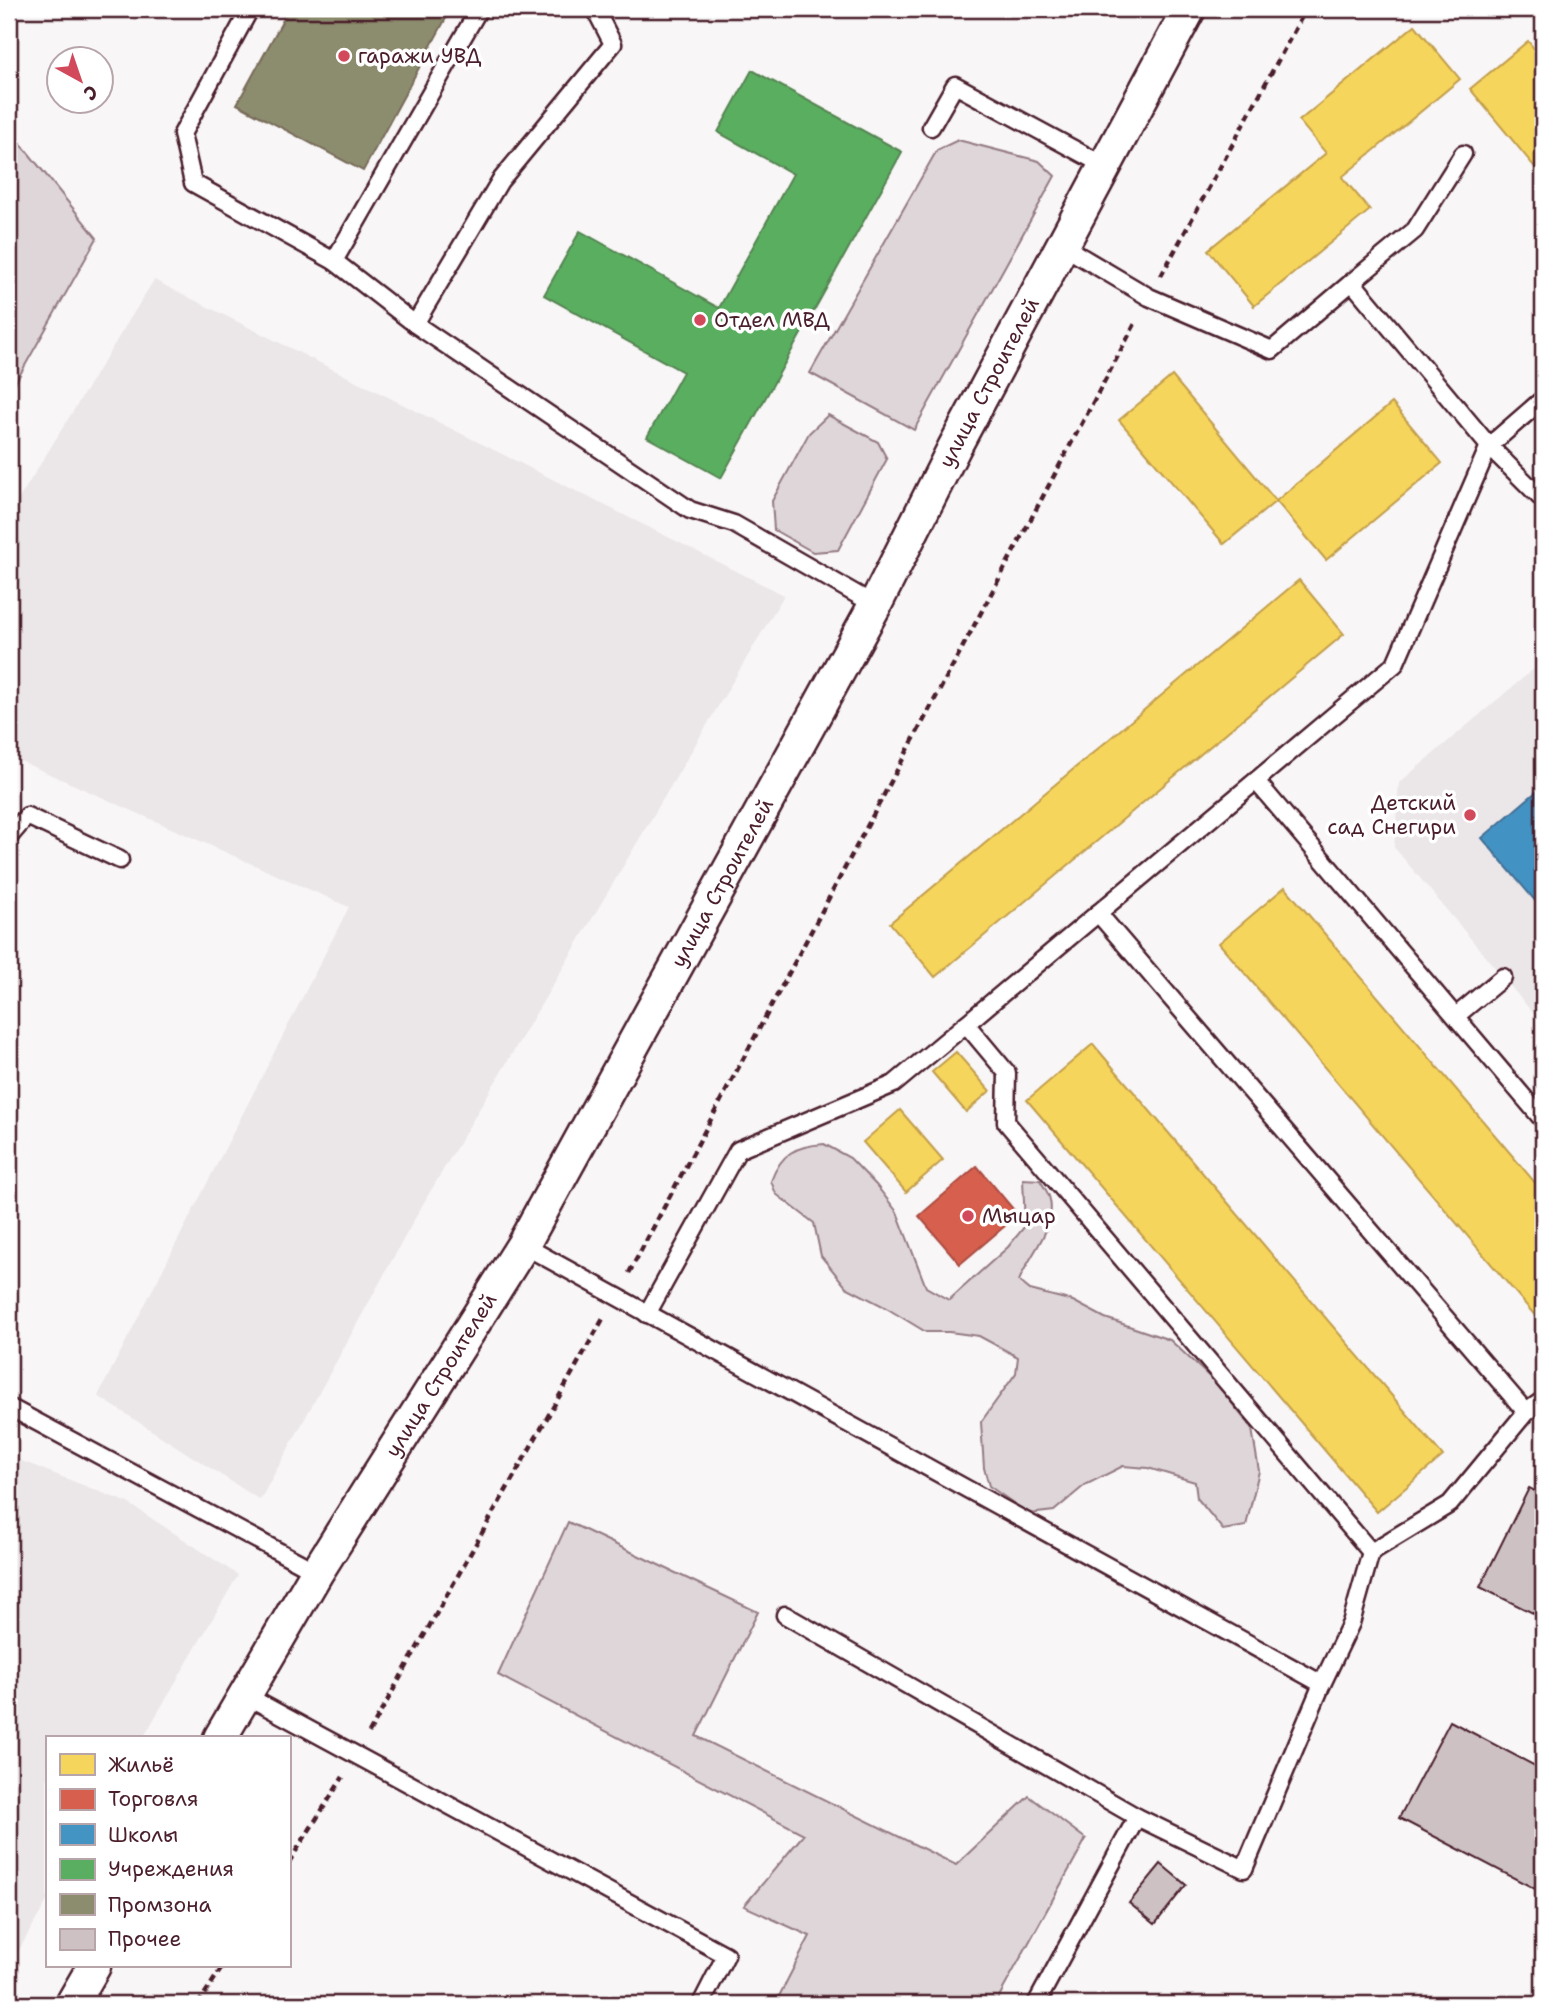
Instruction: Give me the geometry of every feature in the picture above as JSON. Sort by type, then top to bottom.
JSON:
[{"type":"street","name":"улица Строителей","points":[[221,1736],[317,1572],[523,1245],[874,605],[954,448],[1189,9]]},
{"type":"street","points":[[72,2004],[93,1968]]},
{"type":"lane","points":[[250,9],[182,134],[193,183],[334,261],[415,324],[690,510],[734,524],[874,605]]},
{"type":"lane","points":[[334,261],[479,9]]},
{"type":"lane","points":[[415,324],[500,181],[613,44],[595,9]]},
{"type":"lane","points":[[932,127],[955,85],[1105,166]]},
{"type":"lane","points":[[1063,246],[1150,297],[1272,350],[1415,230],[1463,154]]},
{"type":"lane","points":[[1352,282],[1489,446],[1543,500]]},
{"type":"lane","points":[[647,1314],[738,1150],[894,1083],[1395,664],[1489,446],[1543,399]]},
{"type":"lane","points":[[1256,781],[1543,1120]]},
{"type":"lane","points":[[9,837],[27,816],[120,860]]},
{"type":"lane","points":[[1098,913],[1526,1412]]},
{"type":"lane","points":[[1455,1016],[1503,977]]},
{"type":"lane","points":[[966,1024],[1007,1073],[1006,1122],[1371,1552]]},
{"type":"lane","points":[[523,1245],[1322,1684]]},
{"type":"lane","points":[[785,1615],[1137,1817],[1244,1869],[1350,1623],[1371,1552],[1450,1504],[1526,1412],[1543,1400]]},
{"type":"lane","points":[[9,1407],[317,1572]]},
{"type":"lane","points":[[244,1695],[726,1955],[701,2004]]},
{"type":"lane","points":[[1035,2004],[1137,1817]]},
{"type":"path","points":[[290,1860],[357,1755],[616,1297],[1306,9]]},
{"type":"path","points":[[198,2004],[222,1968]]},
{"type":"shaded area","points":[[9,129],[97,238],[9,394]]},
{"type":"shaded area","points":[[958,140],[1039,161],[1055,176],[914,430],[810,373],[937,150]]},
{"type":"shaded area","points":[[154,280],[784,595],[424,1202],[260,1500],[98,1396],[349,907],[9,756],[9,515]]},
{"type":"shaded area","points":[[828,415],[878,442],[887,459],[838,550],[813,552],[774,530],[772,501],[809,433]]},
{"type":"shaded area","name":"Детский сад Снегири","points":[[1543,661],[1543,1025],[1394,847],[1399,783]]},
{"type":"shaded area","points":[[824,1144],[850,1158],[876,1185],[897,1212],[926,1287],[949,1300],[1008,1247],[1025,1226],[1023,1179],[1040,1180],[1050,1200],[1049,1221],[1019,1281],[1030,1290],[1073,1301],[1105,1318],[1170,1340],[1216,1383],[1252,1429],[1259,1471],[1246,1526],[1223,1530],[1197,1498],[1195,1482],[1148,1468],[1123,1466],[1085,1485],[1054,1511],[1029,1514],[989,1486],[984,1468],[981,1422],[1016,1373],[1018,1357],[979,1336],[926,1332],[846,1287],[821,1256],[814,1223],[776,1194],[771,1181],[780,1164],[791,1153],[805,1147]]},
{"type":"shaded area","points":[[9,1456],[128,1503],[238,1575],[144,1736],[46,1736],[46,1903],[9,1967]]},
{"type":"shaded area","points":[[568,1522],[758,1612],[696,1736],[956,1865],[1029,1796],[1086,1839],[995,2004],[775,2004],[810,1936],[744,1906],[804,1834],[498,1675]]},
{"type":"building: Жильё","points":[[1415,25],[1460,79],[1342,177],[1370,210],[1254,306],[1208,250],[1326,153],[1299,121]]},
{"type":"building: Жильё","points":[[1528,41],[1543,60],[1543,177],[1470,89]]},
{"type":"building: Жильё","points":[[1172,376],[1276,501],[1224,544],[1119,420]]},
{"type":"building: Жильё","points":[[1392,403],[1442,463],[1326,560],[1276,501]]},
{"type":"building: Жильё","points":[[1299,580],[1344,634],[935,977],[890,923]]},
{"type":"building: Жильё","points":[[1285,887],[1543,1192],[1543,1325],[1219,943]]},
{"type":"building: Жильё","points":[[1093,1044],[1443,1456],[1377,1512],[1027,1100]]},
{"type":"building: Жильё","points":[[956,1052],[990,1091],[966,1112],[932,1072]]},
{"type":"building: Жильё","points":[[900,1110],[943,1160],[906,1192],[863,1142]]},
{"type":"building: Торговля","name":"Мыцар","points":[[977,1166],[1018,1215],[960,1264],[919,1216]]},
{"type":"building: Школы","points":[[1543,786],[1543,910],[1482,838]]},
{"type":"building: Учреждения","points":[[752,70],[902,152],[721,478],[647,437],[683,372],[544,295],[580,231],[719,308],[793,174],[718,132]]},
{"type":"building: Промзона","name":"гаражи УВД","points":[[289,9],[451,9],[363,171],[237,104]]},
{"type":"building: Прочее","points":[[1529,1488],[1543,1495],[1543,1618],[1480,1587]]},
{"type":"building: Прочее","points":[[1450,1721],[1543,1770],[1543,1893],[1399,1818]]},
{"type":"building: Прочее","points":[[1161,1864],[1186,1885],[1155,1924],[1129,1903]]},
{"type":"place","name":"гаражи УВД","points":[[344,56]]},
{"type":"place","name":"Отдел МВД","points":[[700,320]]},
{"type":"place","name":"Детский сад Снегири","points":[[1470,815]]},
{"type":"place","name":"Мыцар","points":[[968,1216]]}]
